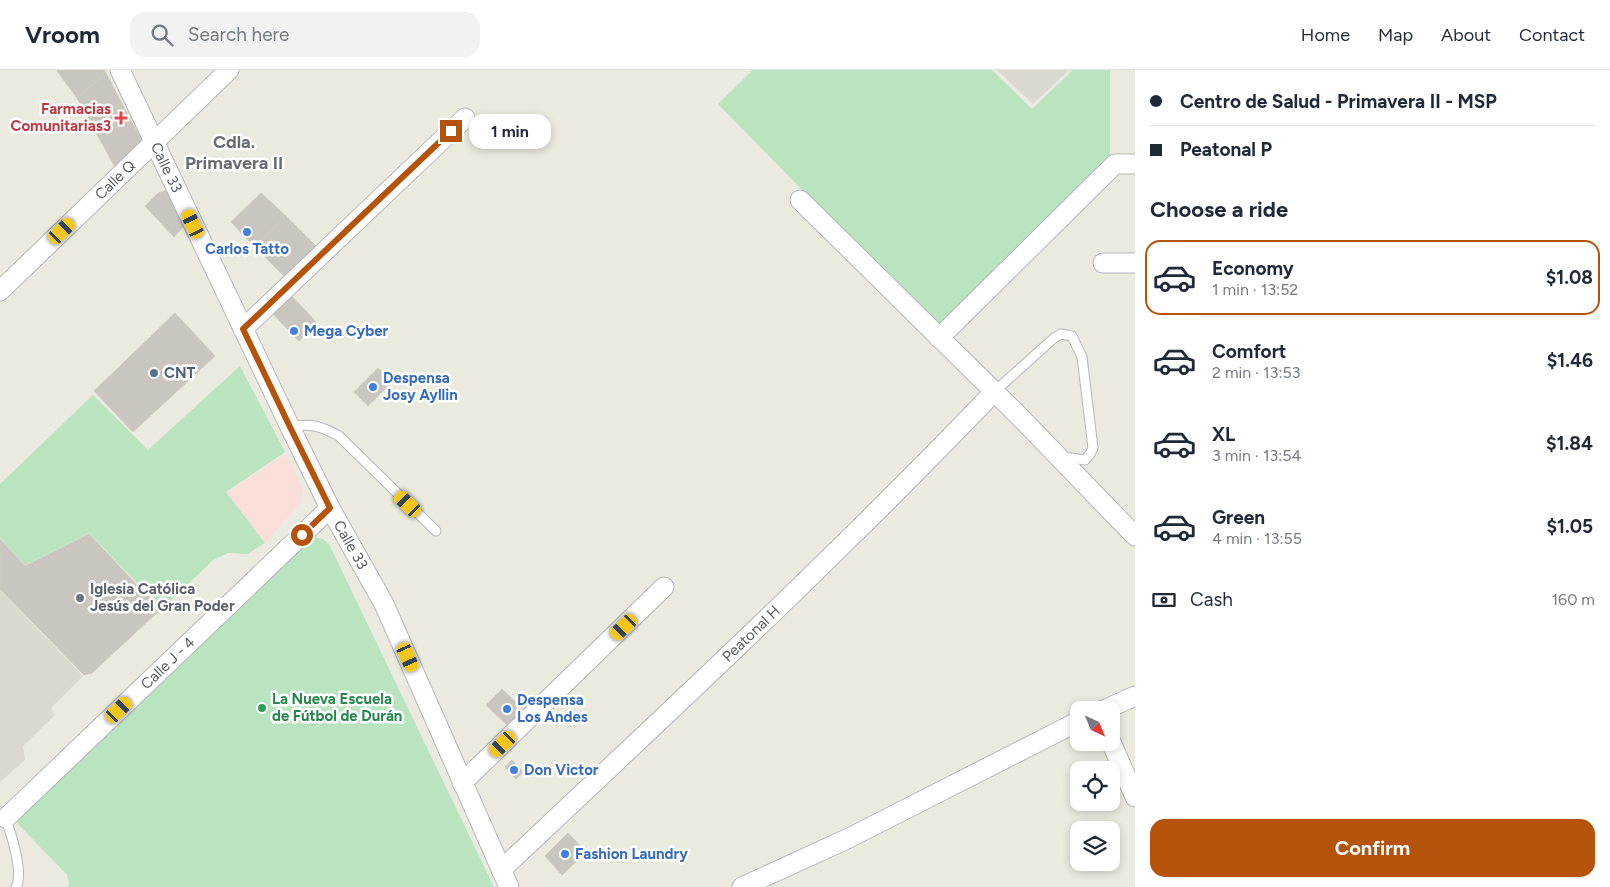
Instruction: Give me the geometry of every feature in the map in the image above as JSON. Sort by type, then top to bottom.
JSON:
[{"type":"street","name":"Calle 33","points":[[120,70],[330,508],[384,604],[509,887]]},
{"type":"street","name":"Calle Q","points":[[0,290],[229,70]]},
{"type":"street","points":[[243,329],[465,118]]},
{"type":"street","points":[[939,338],[1115,164],[1135,164]]},
{"type":"street","points":[[800,200],[1018,415],[1135,536]]},
{"type":"street","points":[[1103,263],[1135,263]]},
{"type":"street","name":"Peatonal H","points":[[502,870],[794,593],[882,507],[994,392]]},
{"type":"street","name":"Calle J - 4","points":[[3,817],[330,508]]},
{"type":"street","points":[[462,783],[664,588]]},
{"type":"street","points":[[1120,703],[1135,696]]},
{"type":"street","points":[[742,887],[848,838],[1070,726]]},
{"type":"street","points":[[1115,751],[1135,797]]},
{"type":"lane","points":[[994,392],[1054,338],[1061,334],[1072,336],[1082,357],[1093,448],[1085,460],[1058,457]]},
{"type":"lane","points":[[290,427],[304,424],[322,427],[339,436],[436,531]]},
{"type":"lane","points":[[3,817],[19,871],[19,882],[16,887]]},
{"type":"shaded area","points":[[997,70],[1069,70],[1033,104]]},
{"type":"shaded area","points":[[286,454],[303,490],[300,504],[265,543],[227,493]]},
{"type":"shaded area","points":[[0,590],[83,676],[51,708],[55,715],[23,746],[25,760],[0,782]]},
{"type":"green space","points":[[753,70],[992,70],[1032,109],[1073,70],[1110,70],[1110,162],[939,330],[718,104]]},
{"type":"green space","points":[[240,366],[285,452],[226,492],[265,543],[247,554],[228,553],[213,560],[164,607],[138,584],[89,533],[25,565],[0,538],[0,484],[93,395],[148,450]]},
{"type":"green space","points":[[306,536],[323,539],[329,544],[494,887],[67,887],[69,884],[67,875],[19,825],[15,818]]},
{"type":"building","points":[[58,70],[104,70],[106,73],[77,98]]},
{"type":"building","points":[[106,73],[121,102],[93,127],[77,98]]},
{"type":"building","points":[[121,102],[142,141],[115,167],[93,127]]},
{"type":"building","points":[[167,190],[184,226],[174,237],[145,206],[158,193]]},
{"type":"building","points":[[261,193],[286,216],[255,247],[231,222]]},
{"type":"building","points":[[286,216],[317,247],[286,278],[255,247]]},
{"type":"building","points":[[289,293],[317,323],[299,341],[270,311]]},
{"type":"building","name":"CNT","points":[[175,313],[215,356],[133,432],[94,391]]},
{"type":"building","name":"Despensa Josy Ayllin","points":[[378,368],[392,382],[368,406],[354,392]]},
{"type":"building","name":"Iglesia Católica Jesús del Gran Poder","points":[[89,534],[137,585],[162,608],[92,673],[84,675],[0,589],[0,539],[25,566]]},
{"type":"building","name":"Despensa Los Andes","points":[[502,689],[527,713],[511,729],[486,705]]},
{"type":"building","name":"Don Victor","points":[[512,760],[523,772],[516,779],[505,767]]},
{"type":"building","name":"Fashion Laundry","points":[[568,833],[586,852],[562,875],[545,856]]},
{"type":"place","name":"Farmacias Comunitarias3","points":[[121,118]]},
{"type":"place","name":"Carlos Tatto","points":[[247,232]]},
{"type":"place","name":"Mega Cyber","points":[[294,331]]},
{"type":"place","name":"CNT","points":[[154,373]]},
{"type":"place","name":"Despensa Josy Ayllin","points":[[373,387]]},
{"type":"place","name":"Iglesia Católica Jesús del Gran Poder","points":[[80,598]]},
{"type":"place","name":"La Nueva Escuela de Fútbol de Durán","points":[[262,708]]},
{"type":"place","name":"Despensa Los Andes","points":[[507,709]]},
{"type":"place","name":"Don Victor","points":[[514,770]]},
{"type":"place","name":"Fashion Laundry","points":[[565,854]]},
{"type":"district","name":"Cdla. Primavera II","points":[[234,152]]},
{"type":"route","points":[[302,535],[330,508],[243,329],[451,131]]}]
